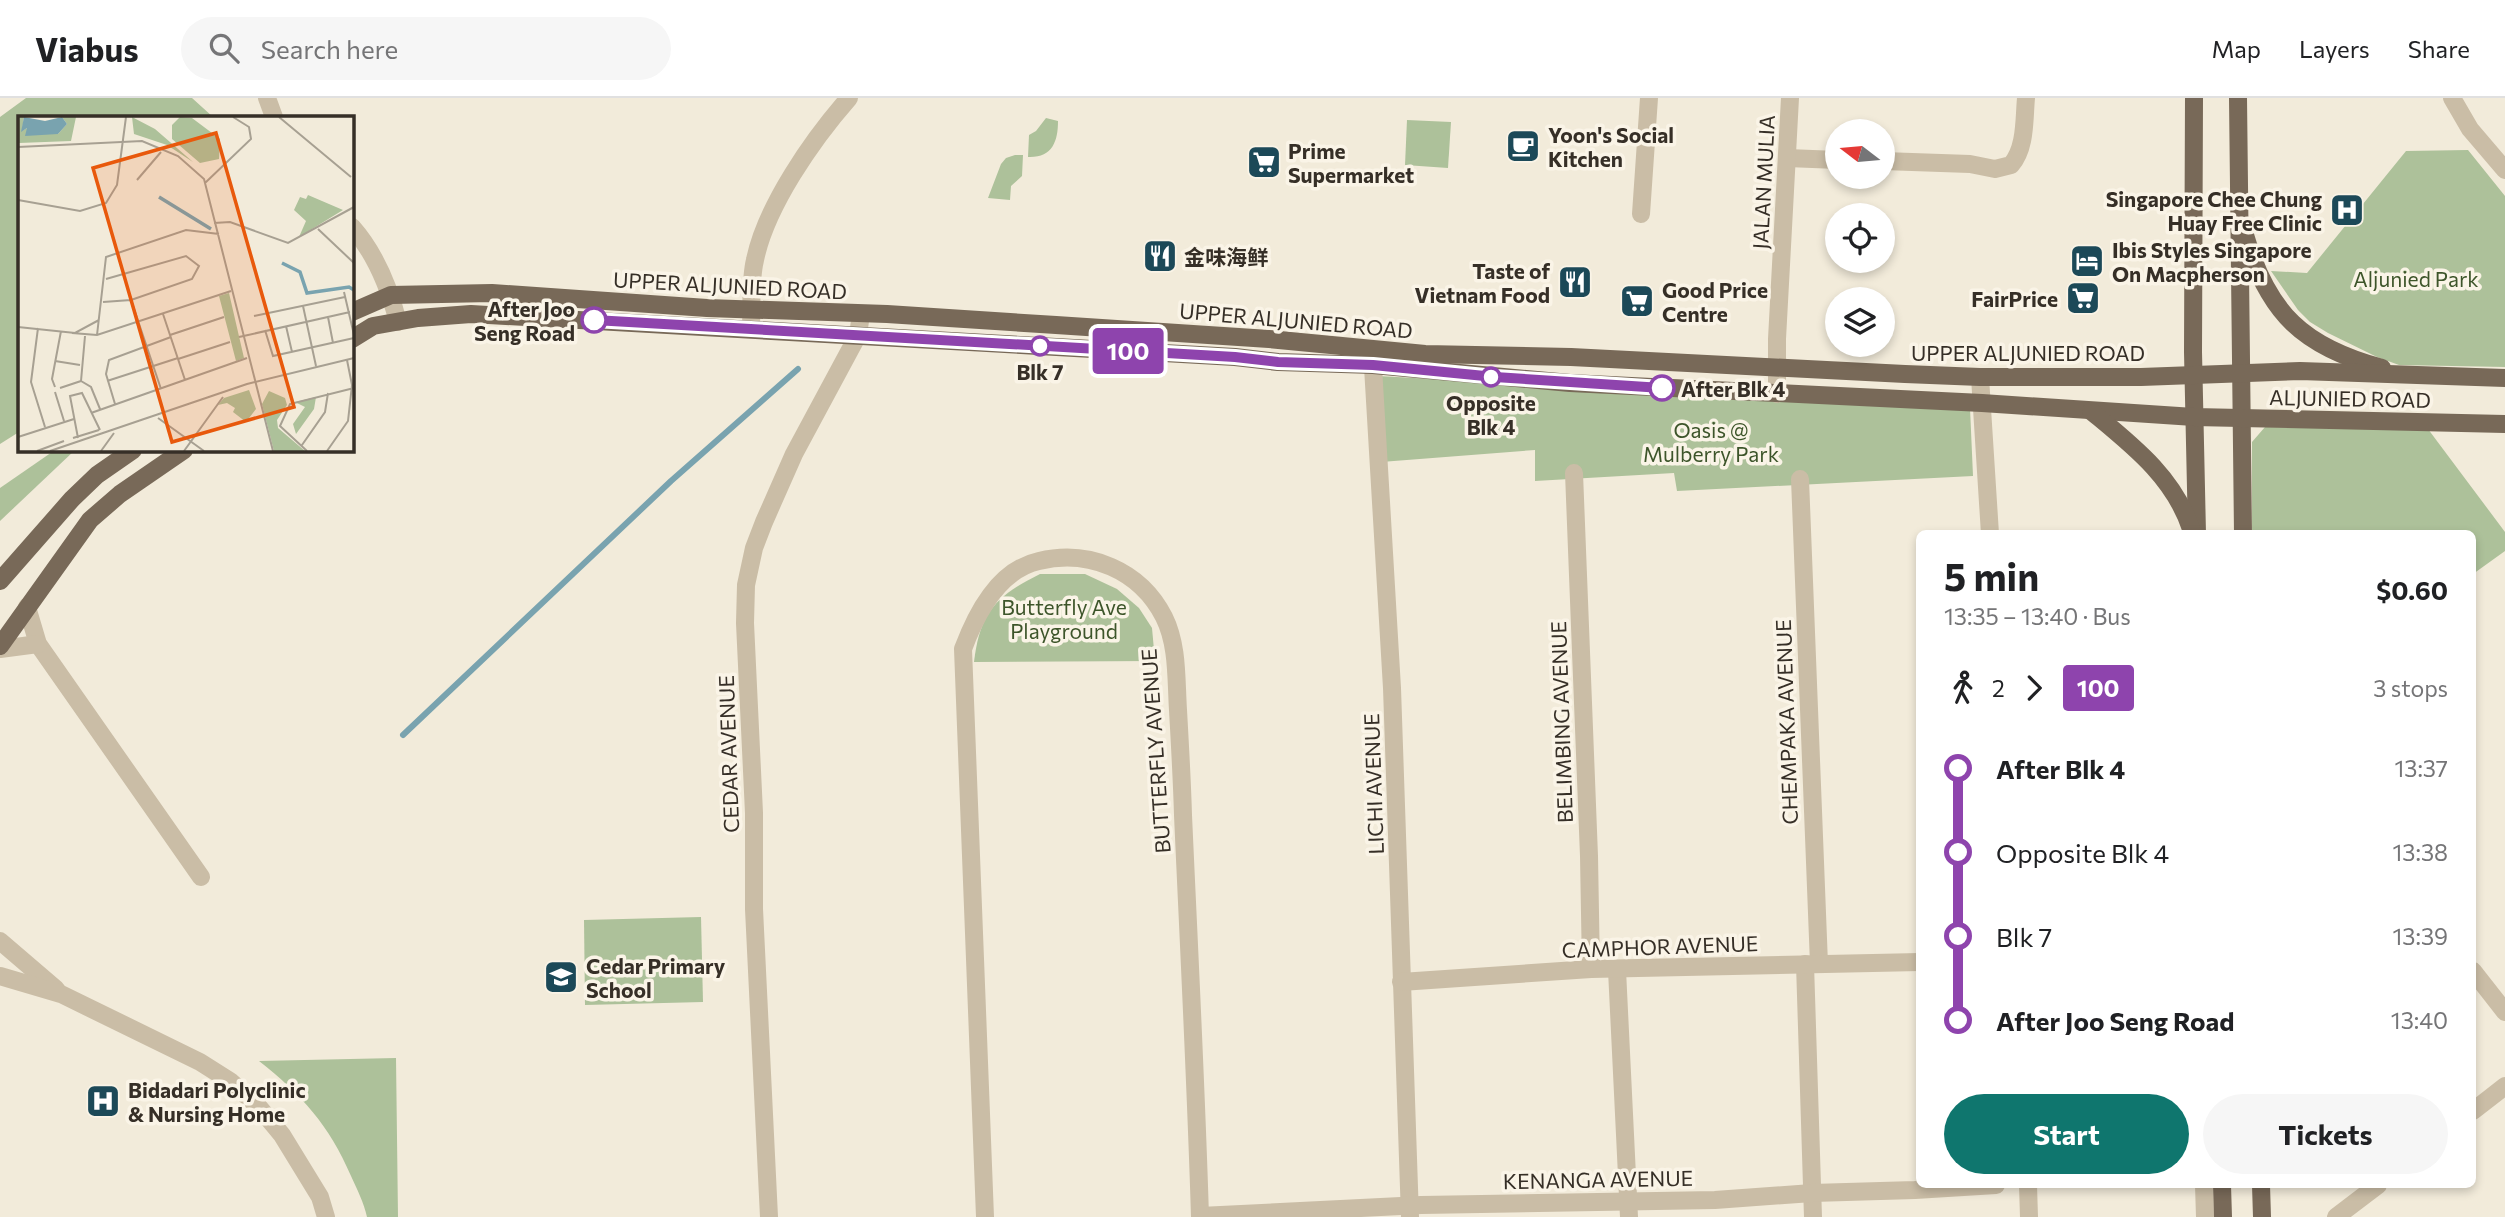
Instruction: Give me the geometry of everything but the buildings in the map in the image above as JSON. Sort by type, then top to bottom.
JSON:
[{"type":"main road","points":[[2194,98],[2194,530]]},
{"type":"main road","points":[[2238,98],[2243,530]]},
{"type":"main road","points":[[2239,217],[2257,271],[2276,304],[2295,326],[2328,349],[2409,375]]},
{"type":"main road","name":"UPPER ALJUNIED ROAD","points":[[354,311],[391,295],[492,293],[861,314],[1269,339],[1372,357],[1570,383],[1982,403],[2194,417]]},
{"type":"main road","name":"UPPER ALJUNIED ROAD","points":[[354,338],[373,326],[471,314],[751,328],[1235,357],[1278,362],[1425,354],[1572,356],[1980,377],[2193,376],[2241,373]]},
{"type":"main road","name":"ALJUNIED ROAD","points":[[2241,373],[2300,371],[2505,378]]},
{"type":"main road","points":[[2091,411],[2135,447],[2159,472],[2177,495],[2192,530]]},
{"type":"main road","name":"ALJUNIED ROAD","points":[[2194,417],[2505,424]]},
{"type":"main road","points":[[0,581],[72,499],[97,475],[130,452]]},
{"type":"main road","points":[[0,648],[90,520],[120,494],[181,452]]},
{"type":"main road","points":[[2222,1188],[2224,1217]]},
{"type":"main road","points":[[2261,1188],[2262,1217]]},
{"type":"street","points":[[267,98],[274,116]]},
{"type":"street","points":[[751,328],[754,261],[767,223],[784,189],[849,98]]},
{"type":"street","points":[[1642,214],[1649,98]]},
{"type":"street","name":"JALAN MULIA","points":[[1777,394],[1777,339],[1790,98]]},
{"type":"street","points":[[1895,161],[1970,164],[1994,169],[2011,165],[2022,142],[2026,98]]},
{"type":"street","points":[[2452,98],[2470,129],[2505,170]]},
{"type":"street","points":[[1787,158],[1825,159]]},
{"type":"street","points":[[354,230],[362,239],[391,295],[398,322]]},
{"type":"street","name":"CEDAR AVENUE","points":[[769,1217],[754,909],[754,813],[745,623],[746,585],[761,530],[794,454],[858,335],[861,314]]},
{"type":"street","name":"LICHI AVENUE","points":[[1372,357],[1392,688],[1410,1211]]},
{"type":"street","points":[[1980,377],[1990,530]]},
{"type":"street","name":"BELIMBING AVENUE","points":[[1574,473],[1591,969]]},
{"type":"street","name":"CHEMPAKA AVENUE","points":[[1800,479],[1812,964],[1813,1217]]},
{"type":"street","name":"BUTTERFLY AVENUE","points":[[985,1217],[963,649],[971,627],[998,586],[1023,567],[1040,560],[1082,557],[1107,565],[1139,585],[1163,614],[1174,648],[1200,1217]]},
{"type":"street","points":[[27,607],[38,644],[201,877]]},
{"type":"street","points":[[0,648],[38,644]]},
{"type":"street","points":[[0,942],[61,994]]},
{"type":"street","name":"CAMPHOR AVENUE","points":[[1401,982],[1591,969],[1916,962]]},
{"type":"street","points":[[1617,970],[1628,1209]]},
{"type":"street","points":[[2476,975],[2505,1012]]},
{"type":"street","points":[[0,976],[61,994],[200,1062],[230,1082],[258,1107],[282,1135],[320,1197],[326,1217]]},
{"type":"street","points":[[2476,1109],[2505,1086]]},
{"type":"street","name":"KENANGA AVENUE","points":[[1200,1217],[1628,1209],[1812,1193],[1947,1188]]},
{"type":"street","points":[[2028,1188],[2029,1217]]},
{"type":"street","points":[[2204,1188],[2205,1217]]},
{"type":"street","points":[[2336,1217],[2374,1188]]},
{"type":"green space","points":[[26,98],[192,98],[212,116],[18,116],[18,433],[0,444],[0,117]]},
{"type":"green space","points":[[1046,118],[1058,121],[1055,142],[1043,155],[1028,157],[1029,135],[1036,131]]},
{"type":"green space","points":[[1407,120],[1451,122],[1448,168],[1405,165]]},
{"type":"green space","name":"Aljunied Park","points":[[2468,150],[2505,196],[2505,367],[2399,365],[2377,357],[2310,322],[2298,310],[2271,271],[2307,273],[2406,151]]},
{"type":"green space","points":[[1023,155],[1022,176],[1011,186],[1010,200],[988,198],[1001,164],[1006,158]]},
{"type":"green space","name":"Oasis @ Mulberry Park","points":[[1378,376],[1970,408],[1973,476],[1677,491],[1674,473],[1535,481],[1535,450],[1381,462]]},
{"type":"green space","points":[[2265,427],[2428,429],[2505,532],[2505,551],[2476,572],[2476,530],[2252,530],[2252,442]]},
{"type":"green space","points":[[52,452],[73,452],[0,521],[0,488]]},
{"type":"green space","name":"Butterfly Ave Playground","points":[[1040,574],[1085,574],[1117,589],[1139,608],[1152,628],[1155,661],[974,662],[981,630],[993,607],[1012,590]]},
{"type":"green space","points":[[701,917],[703,1002],[585,1005],[584,920]]},
{"type":"green space","points":[[396,1058],[398,1217],[367,1217],[360,1196],[324,1126],[288,1086],[259,1061]]},
{"type":"waterway","points":[[403,735],[671,481],[798,369]]},
{"type":"bus line","name":"100","points":[[594,320],[1235,357],[1278,362],[1373,365],[1570,383],[1662,388]]},
{"type":"place","name":"Yoon's Social Kitchen","points":[[1523,146]]},
{"type":"place","name":"Prime Supermarket","points":[[1264,162]]},
{"type":"place","name":"Singapore Chee Chung Huay Free Clinic","points":[[2347,210]]},
{"type":"place","name":"金味海鲜","points":[[1160,256]]},
{"type":"place","name":"Ibis Styles Singapore On Macpherson","points":[[2087,261]]},
{"type":"place","name":"Taste of Vietnam Food","points":[[1575,282]]},
{"type":"place","name":"FairPrice","points":[[2083,298]]},
{"type":"place","name":"Good Price Centre","points":[[1637,301]]},
{"type":"place","name":"After Joo Seng Road","points":[[594,320]]},
{"type":"place","name":"Blk 7","points":[[1040,346]]},
{"type":"place","name":"Opposite Blk 4","points":[[1491,377]]},
{"type":"place","name":"After Blk 4","points":[[1662,388]]},
{"type":"place","name":"Cedar Primary School","points":[[561,977]]},
{"type":"place","name":"Bidadari Polyclinic & Nursing Home","points":[[103,1101]]}]
